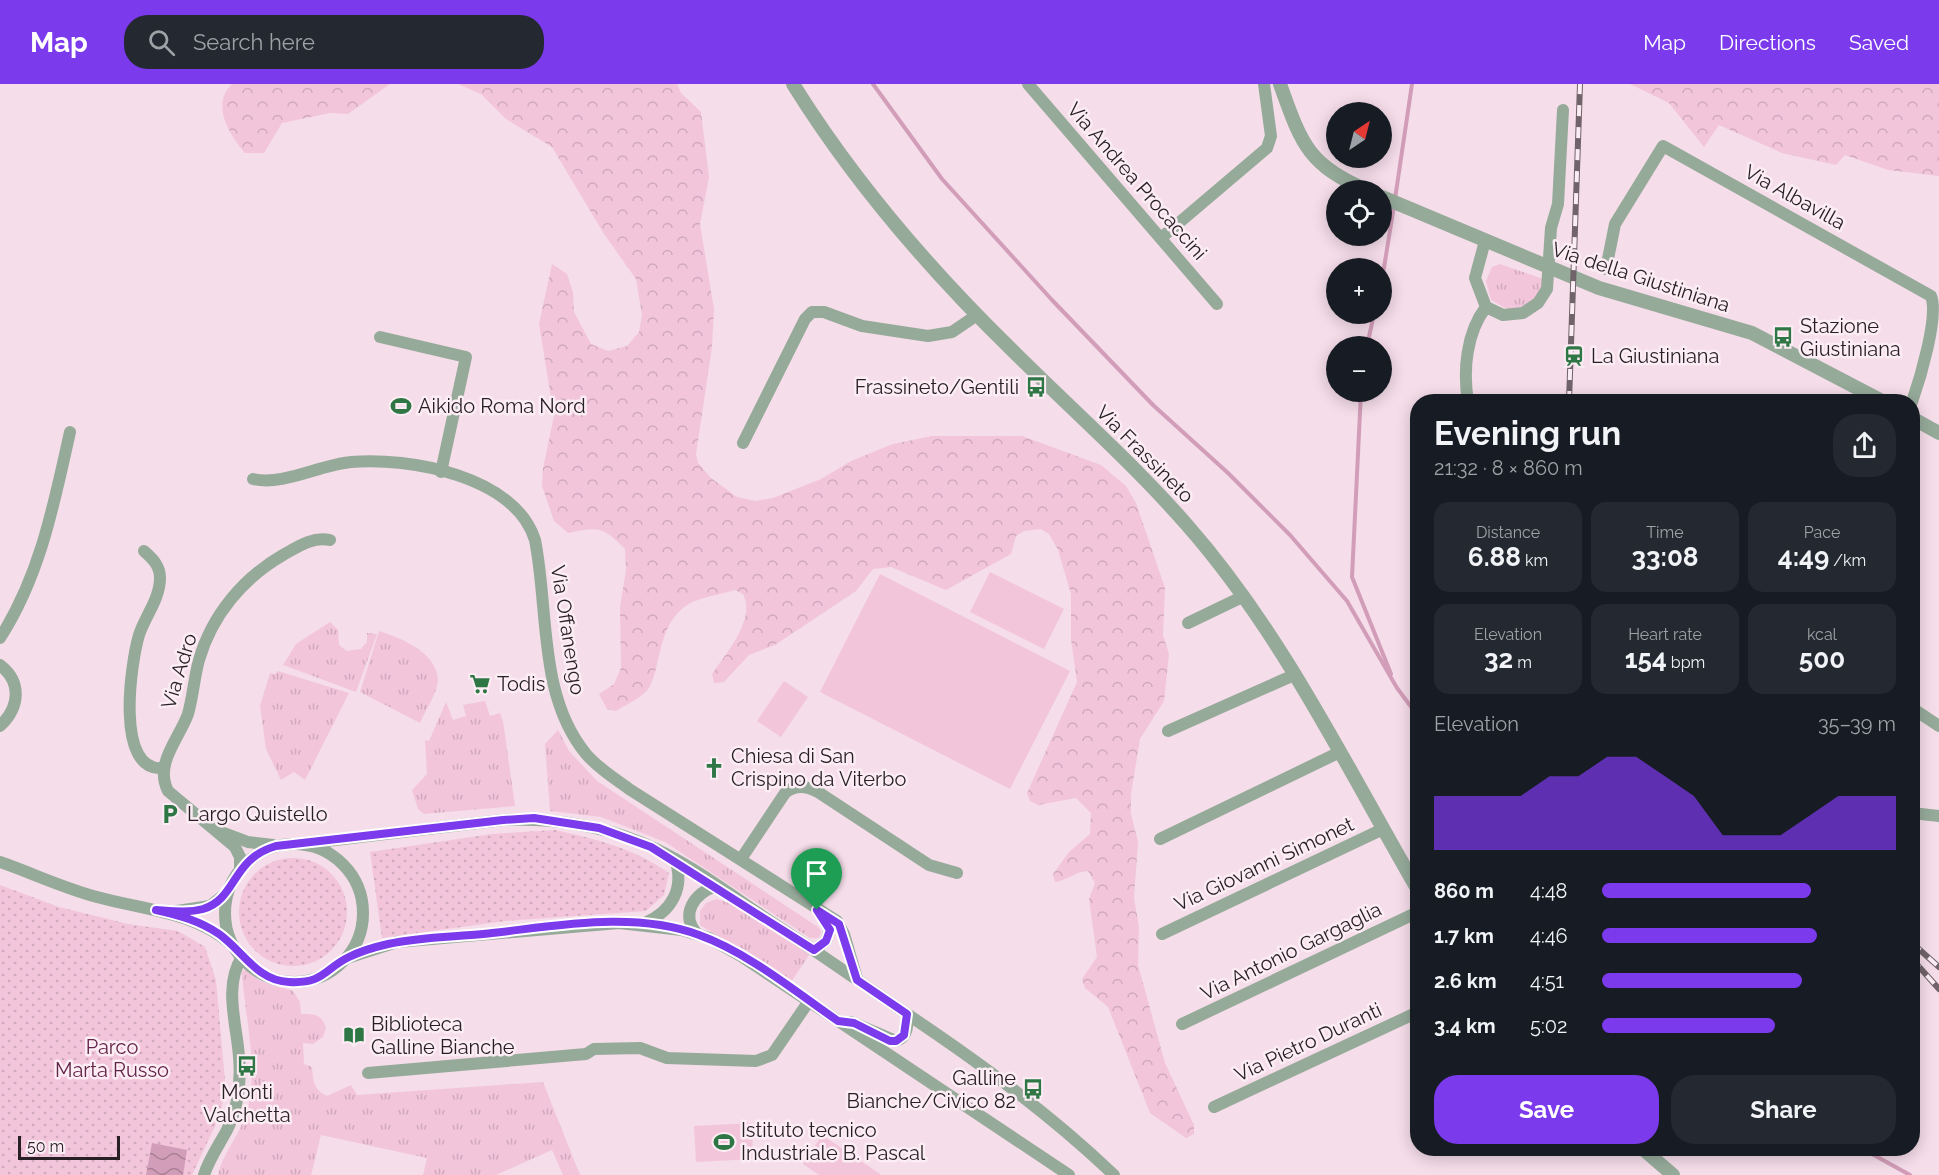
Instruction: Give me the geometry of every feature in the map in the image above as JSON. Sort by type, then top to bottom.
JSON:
[{"type":"street","name":"Via Frassineto","points":[[793,84],[834,144],[894,224],[976,315],[1168,504],[1201,541],[1294,675],[1410,876]]},
{"type":"street","name":"Via Andrea Procaccini","points":[[1028,84],[1217,304]]},
{"type":"street","points":[[1161,238],[1267,148],[1270,132],[1264,84]]},
{"type":"street","points":[[1280,84],[1306,148],[1330,172],[1344,180]]},
{"type":"street","points":[[1485,241],[1475,278],[1486,307],[1503,315],[1523,313],[1538,303],[1547,289],[1551,228],[1558,204],[1563,110]]},
{"type":"street","name":"Via Albavilla","points":[[1606,269],[1615,224],[1663,146],[1932,296],[1938,314],[1915,394]]},
{"type":"street","name":"Via della Giustiniana","points":[[1392,201],[1599,288],[1682,311],[1758,336],[1869,394]]},
{"type":"street","points":[[1466,394],[1467,360],[1476,322],[1486,307]]},
{"type":"street","points":[[743,443],[809,314],[820,311],[862,326],[928,336],[952,332],[976,315]]},
{"type":"street","points":[[380,337],[466,357],[441,472]]},
{"type":"street","points":[[1920,422],[1939,433]]},
{"type":"street","points":[[0,638],[21,603],[33,574],[70,432]]},
{"type":"street","name":"Via Offanengo","points":[[253,479],[268,483],[307,471],[352,462],[390,463],[441,472],[498,493],[516,507],[530,528],[537,551],[556,693],[570,729],[580,746],[610,776],[839,924],[857,980]]},
{"type":"street","name":"Via Adro","points":[[164,768],[187,716],[203,648],[226,605],[244,584],[278,558],[314,540],[330,540]]},
{"type":"street","points":[[144,551],[156,564],[159,582],[135,654],[131,701],[135,753],[142,761],[154,768],[164,768],[168,791],[237,850],[241,861],[240,869],[229,891],[224,918],[232,945]]},
{"type":"street","points":[[1188,623],[1242,597]]},
{"type":"street","points":[[0,665],[13,679],[17,695],[12,712],[0,726]]},
{"type":"street","points":[[1168,731],[1294,675]]},
{"type":"street","points":[[1920,713],[1939,726]]},
{"type":"street","points":[[1160,839],[1340,752]]},
{"type":"street","points":[[741,859],[785,794],[793,788],[803,787],[818,792],[928,866],[957,873]]},
{"type":"street","points":[[1920,814],[1939,816]]},
{"type":"street","points":[[209,825],[248,842],[282,845],[534,818],[568,822],[616,833],[675,859],[814,950],[1012,1087],[1072,1136],[1114,1175]]},
{"type":"street","name":"Via Giovanni Simonet","points":[[1162,934],[1383,829]]},
{"type":"street","points":[[301,844],[322,850],[334,857],[346,868],[356,884],[362,901],[363,919],[357,942],[346,958]]},
{"type":"street","points":[[240,869],[259,853],[282,845]]},
{"type":"street","points":[[644,924],[663,914],[672,904],[678,884],[675,859]]},
{"type":"street","points":[[0,862],[96,897],[156,910],[200,923],[232,945],[242,957],[265,975],[290,982],[321,977],[346,958],[374,947],[405,941],[605,923],[670,927],[698,934],[741,956],[1069,1175]]},
{"type":"street","points":[[698,934],[689,922],[691,906],[702,892],[716,886]]},
{"type":"street","points":[[156,910],[203,909],[216,903],[229,891]]},
{"type":"street","points":[[814,950],[826,941],[830,930],[817,910]]},
{"type":"street","name":"Via Antonio Gargaglia","points":[[1182,1024],[1410,916]]},
{"type":"street","points":[[204,1175],[228,1128],[238,1095],[240,1059],[233,985],[235,971],[242,957]]},
{"type":"street","points":[[368,1073],[586,1054],[594,1049],[640,1048],[667,1058],[756,1061],[772,1055],[809,1001]]},
{"type":"street","points":[[838,1021],[854,1023],[884,1038],[896,1041],[906,1032],[907,1014]]},
{"type":"street","name":"Via Pietro Duranti","points":[[1214,1107],[1410,1016]]},
{"type":"street","points":[[1650,1156],[1672,1175]]},
{"type":"green space","points":[[232,84],[390,84],[348,114],[330,113],[282,123],[264,153],[245,153],[228,129],[222,110],[226,92]]},
{"type":"green space","points":[[458,84],[677,84],[681,93],[701,112],[709,177],[700,224],[714,309],[712,347],[696,454],[698,463],[711,478],[737,497],[755,501],[773,498],[821,479],[851,461],[893,444],[932,436],[1022,436],[1101,465],[1126,486],[1136,503],[1165,588],[1163,635],[1169,654],[1164,701],[1140,739],[1131,794],[1131,814],[1138,842],[1134,898],[1139,927],[1138,965],[1165,1063],[1194,1125],[1194,1134],[1186,1138],[1150,1113],[1108,1007],[1085,988],[1082,979],[1097,957],[1089,899],[1095,883],[1088,871],[1055,882],[1053,874],[1069,852],[1090,834],[1091,813],[1076,798],[1038,805],[1030,801],[1027,793],[1077,682],[1071,639],[1071,594],[1058,550],[1049,534],[1041,529],[1024,531],[1016,536],[1011,554],[946,590],[891,567],[873,569],[856,591],[775,645],[749,655],[724,682],[714,683],[712,674],[743,625],[746,604],[743,594],[735,590],[693,602],[674,617],[669,626],[664,636],[654,676],[647,690],[640,697],[616,711],[607,709],[599,694],[614,684],[621,668],[620,607],[626,570],[625,549],[611,536],[600,530],[568,533],[554,521],[542,486],[543,468],[554,416],[539,324],[552,264],[567,274],[573,292],[574,312],[591,344],[608,351],[627,346],[639,332],[642,315],[636,279],[604,234],[552,147],[506,119],[481,94]]},
{"type":"green space","points":[[1630,84],[1939,84],[1939,176],[1888,170],[1845,155],[1836,165],[1782,153],[1719,125],[1704,147],[1669,103]]},
{"type":"green space","points":[[1500,264],[1543,279],[1530,305],[1509,310],[1491,300],[1486,281],[1492,267]]},
{"type":"green space","points":[[990,572],[1064,609],[1044,649],[970,612]]},
{"type":"green space","points":[[880,574],[1070,671],[1010,789],[820,692]]},
{"type":"green space","points":[[330,622],[338,630],[339,645],[347,651],[361,649],[367,642],[367,633],[377,634],[356,692],[283,665],[296,644]]},
{"type":"green space","points":[[379,631],[416,648],[431,661],[436,669],[438,679],[436,690],[420,723],[360,692]]},
{"type":"green space","points":[[278,671],[349,693],[305,780],[294,772],[281,780],[266,749],[260,706],[270,673],[275,674]]},
{"type":"green space","points":[[784,681],[808,697],[781,737],[757,721]]},
{"type":"green space","points":[[485,701],[490,716],[500,713],[503,721],[515,806],[424,814],[418,809],[412,790],[427,774],[425,740],[429,741],[446,702],[453,720],[466,716],[463,705]]},
{"type":"green space","points":[[558,730],[569,751],[597,781],[818,927],[821,931],[819,938],[810,938],[665,842],[601,817],[550,811],[545,744]]},
{"type":"green space","points":[[555,830],[614,846],[655,864],[669,873],[664,895],[646,911],[505,921],[382,938],[370,852],[492,834]]},
{"type":"green space","points":[[293,858],[314,862],[331,874],[343,891],[347,912],[343,933],[331,950],[314,962],[293,966],[272,962],[255,950],[243,933],[239,912],[243,891],[255,874],[272,862]]},
{"type":"green space","name":"Parco Marta Russo","points":[[0,885],[59,907],[128,924],[178,931],[205,947],[216,980],[226,1092],[217,1122],[192,1175],[0,1175]]},
{"type":"green space","points":[[716,899],[733,904],[811,952],[791,982],[700,925],[700,911],[706,903]]},
{"type":"green space","points":[[245,969],[260,981],[293,991],[300,1002],[301,1014],[314,1015],[322,1020],[326,1028],[323,1037],[313,1044],[303,1043],[304,1064],[312,1067],[315,1085],[323,1094],[327,1096],[351,1085],[357,1095],[543,1082],[580,1175],[563,1175],[552,1150],[496,1175],[423,1175],[427,1158],[321,1135],[311,1175],[218,1175],[245,1116],[251,1091],[250,1040],[242,973]]},
{"type":"green space","name":"Istituto tecnico Industriale B. Pascal","points":[[752,1123],[753,1159],[696,1162],[694,1126]]},
{"type":"green space","points":[[822,1135],[880,1175],[819,1175],[803,1164]]},
{"type":"water","points":[[152,1143],[187,1150],[183,1175],[146,1175]]},
{"type":"waterway","points":[[873,84],[942,179],[1052,300],[1153,405],[1228,473],[1290,535],[1347,601],[1397,688],[1410,705]]},
{"type":"waterway","points":[[1395,199],[1412,84]]},
{"type":"waterway","points":[[1386,258],[1394,206]]},
{"type":"waterway","points":[[1369,336],[1372,324]]},
{"type":"waterway","points":[[1361,402],[1352,577],[1391,674]]},
{"type":"waterway","points":[[1876,1156],[1910,1175]]},
{"type":"railway","points":[[1569,394],[1580,84]]},
{"type":"railway","points":[[1920,950],[1939,967]]},
{"type":"railway","points":[[1920,968],[1939,989]]},
{"type":"place","name":"Stazione Giustiniana","points":[[1783,337]]},
{"type":"place","name":"La Giustiniana","points":[[1574,356]]},
{"type":"place","name":"Frassineto/Gentili","points":[[1036,387]]},
{"type":"place","name":"Aikido Roma Nord","points":[[401,406]]},
{"type":"place","name":"Todis","points":[[480,684]]},
{"type":"place","name":"Chiesa di San Crispino da Viterbo","points":[[714,768]]},
{"type":"place","name":"Largo Quistello","points":[[170,814]]},
{"type":"place","name":"Biblioteca Galline Bianche","points":[[354,1035]]},
{"type":"place","name":"Monti Valchetta","points":[[247,1066]]},
{"type":"place","name":"Galline Bianche/Civico 82","points":[[1033,1089]]},
{"type":"place","name":"Istituto tecnico Industriale B. Pascal","points":[[724,1142]]},
{"type":"route","points":[[534,818],[599,828],[661,851],[814,950],[826,941],[830,930],[826,920],[817,910],[839,924],[857,980],[907,1014],[908,1024],[902,1038],[890,1041],[854,1023],[838,1021],[741,956],[709,938],[659,925],[605,923],[397,942],[374,947],[346,958],[328,973],[314,980],[283,982],[255,968],[222,936],[206,926],[186,917],[156,910],[191,911],[216,903],[229,891],[240,869],[249,860],[276,846],[534,818]]}]
